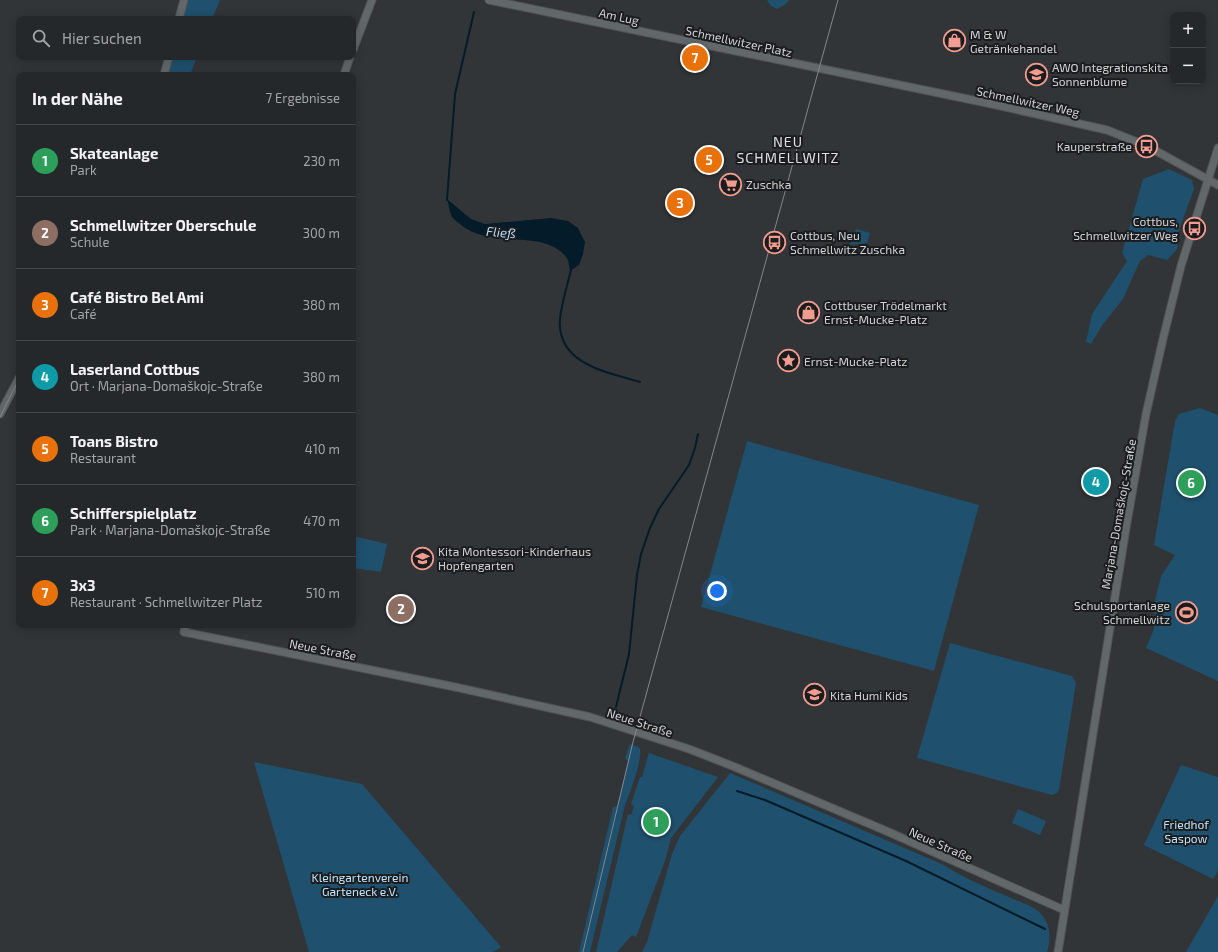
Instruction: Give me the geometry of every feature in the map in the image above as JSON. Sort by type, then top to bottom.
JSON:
[{"type":"street","points":[[180,16],[184,0]]},
{"type":"street","points":[[356,42],[372,0]]},
{"type":"street","name":"Am Lug","points":[[489,0],[650,33]]},
{"type":"street","name":"Schmellwitzer Platz","points":[[650,33],[823,70]]},
{"type":"street","points":[[165,72],[168,60]]},
{"type":"street","points":[[345,72],[349,60]]},
{"type":"street","name":"Schmellwitzer Weg","points":[[823,70],[1108,130],[1147,146],[1218,185]]},
{"type":"street","name":"Marjana-Domaškojc-Straße","points":[[1058,952],[1124,540],[1146,414],[1181,266],[1218,148]]},
{"type":"street","points":[[0,414],[16,384]]},
{"type":"street","name":"Neue Straße","points":[[185,629],[590,717],[689,749],[735,766],[1064,910]]},
{"type":"green space","points":[[188,0],[220,0],[213,16],[184,16]]},
{"type":"green space","points":[[767,0],[789,0],[786,4],[777,9],[771,6]]},
{"type":"green space","points":[[171,60],[196,60],[191,72],[168,72]]},
{"type":"green space","points":[[1169,169],[1192,180],[1194,189],[1176,238],[1178,248],[1167,260],[1148,255],[1140,261],[1123,299],[1103,324],[1091,344],[1086,342],[1092,314],[1127,261],[1122,253],[1143,179]]},
{"type":"green space","points":[[856,229],[870,233],[867,243],[850,245]]},
{"type":"green space","points":[[1200,408],[1218,415],[1218,681],[1146,648],[1154,629],[1155,601],[1161,576],[1175,555],[1154,545],[1175,421],[1179,414]]},
{"type":"green space","points":[[747,441],[979,505],[934,671],[701,607]]},
{"type":"green space","points":[[356,537],[387,544],[381,572],[356,568]]},
{"type":"green space","points":[[950,643],[1072,676],[1076,683],[1059,790],[1057,793],[1052,795],[917,758]]},
{"type":"green space","points":[[630,744],[640,749],[639,761],[625,805],[590,952],[579,952],[613,807],[617,806],[628,761],[625,758]]},
{"type":"green space","points":[[649,753],[718,777],[671,838],[665,861],[636,937],[632,935],[617,952],[596,952],[628,814],[631,815],[634,806],[631,804],[640,777],[642,777]]},
{"type":"green space","name":"Kleingartenverein Garteneck e.V.","points":[[254,762],[362,784],[501,947],[493,952],[309,952]]},
{"type":"green space","name":"Friedhof Saspow","points":[[1181,765],[1218,777],[1218,871],[1213,879],[1144,845]]},
{"type":"green space","points":[[730,773],[944,865],[960,875],[1031,906],[1041,914],[1047,923],[1049,942],[1047,952],[642,952],[647,942],[672,854],[680,836]]},
{"type":"green space","points":[[1018,809],[1046,821],[1040,835],[1012,823]]},
{"type":"green space","points":[[1218,896],[1218,952],[1186,952]]},
{"type":"water","points":[[447,199],[471,219],[485,224],[551,218],[568,221],[578,228],[585,242],[579,265],[570,271],[567,258],[557,249],[545,244],[487,236],[473,232],[461,225],[452,217]]},
{"type":"waterway","name":"Fließ","points":[[447,200],[455,94],[474,12]]},
{"type":"waterway","name":"Fließ","points":[[571,270],[560,318],[561,334],[566,346],[575,356],[586,364],[640,382]]},
{"type":"waterway","points":[[616,707],[629,654],[637,575],[641,554],[650,528],[659,509],[689,465],[698,434]]},
{"type":"waterway","points":[[737,791],[765,800],[906,861],[1045,929]]},
{"type":"tram line","points":[[583,952],[633,742],[838,0]]},
{"type":"tram line","points":[[0,417],[16,385]]},
{"type":"place","name":"M & W Getränkehandel","points":[[954,41]]},
{"type":"place","name":"3x3","points":[[695,58]]},
{"type":"place","name":"AWO Integrationskita Sonnenblume","points":[[1036,74]]},
{"type":"place","name":"Kauperstraße","points":[[1147,146]]},
{"type":"place","name":"Toans Bistro","points":[[709,160]]},
{"type":"place","name":"Zuschka","points":[[730,184]]},
{"type":"place","name":"Café Bistro Bel Ami","points":[[680,203]]},
{"type":"place","name":"Cottbus, Schmellwitzer Weg","points":[[1194,228]]},
{"type":"place","name":"Cottbus, Neu Schmellwitz Zuschka","points":[[775,242]]},
{"type":"place","name":"Cottbuser Trödelmarkt Ernst-Mucke-Platz","points":[[808,312]]},
{"type":"place","name":"Ernst-Mucke-Platz","points":[[788,361]]},
{"type":"place","name":"Laserland Cottbus","points":[[1096,482]]},
{"type":"place","name":"Schifferspielplatz","points":[[1191,483]]},
{"type":"place","name":"Kita Montessori-Kinderhaus Hopfengarten","points":[[422,558]]},
{"type":"place","name":"Schmellwitzer Oberschule","points":[[401,609]]},
{"type":"place","name":"Schulsportanlage Schmellwitz","points":[[1186,612]]},
{"type":"place","name":"Kita Humi Kids","points":[[814,695]]},
{"type":"place","name":"Skateanlage","points":[[656,822]]},
{"type":"district","name":"NEU SCHMELLWITZ","points":[[788,150]]}]
